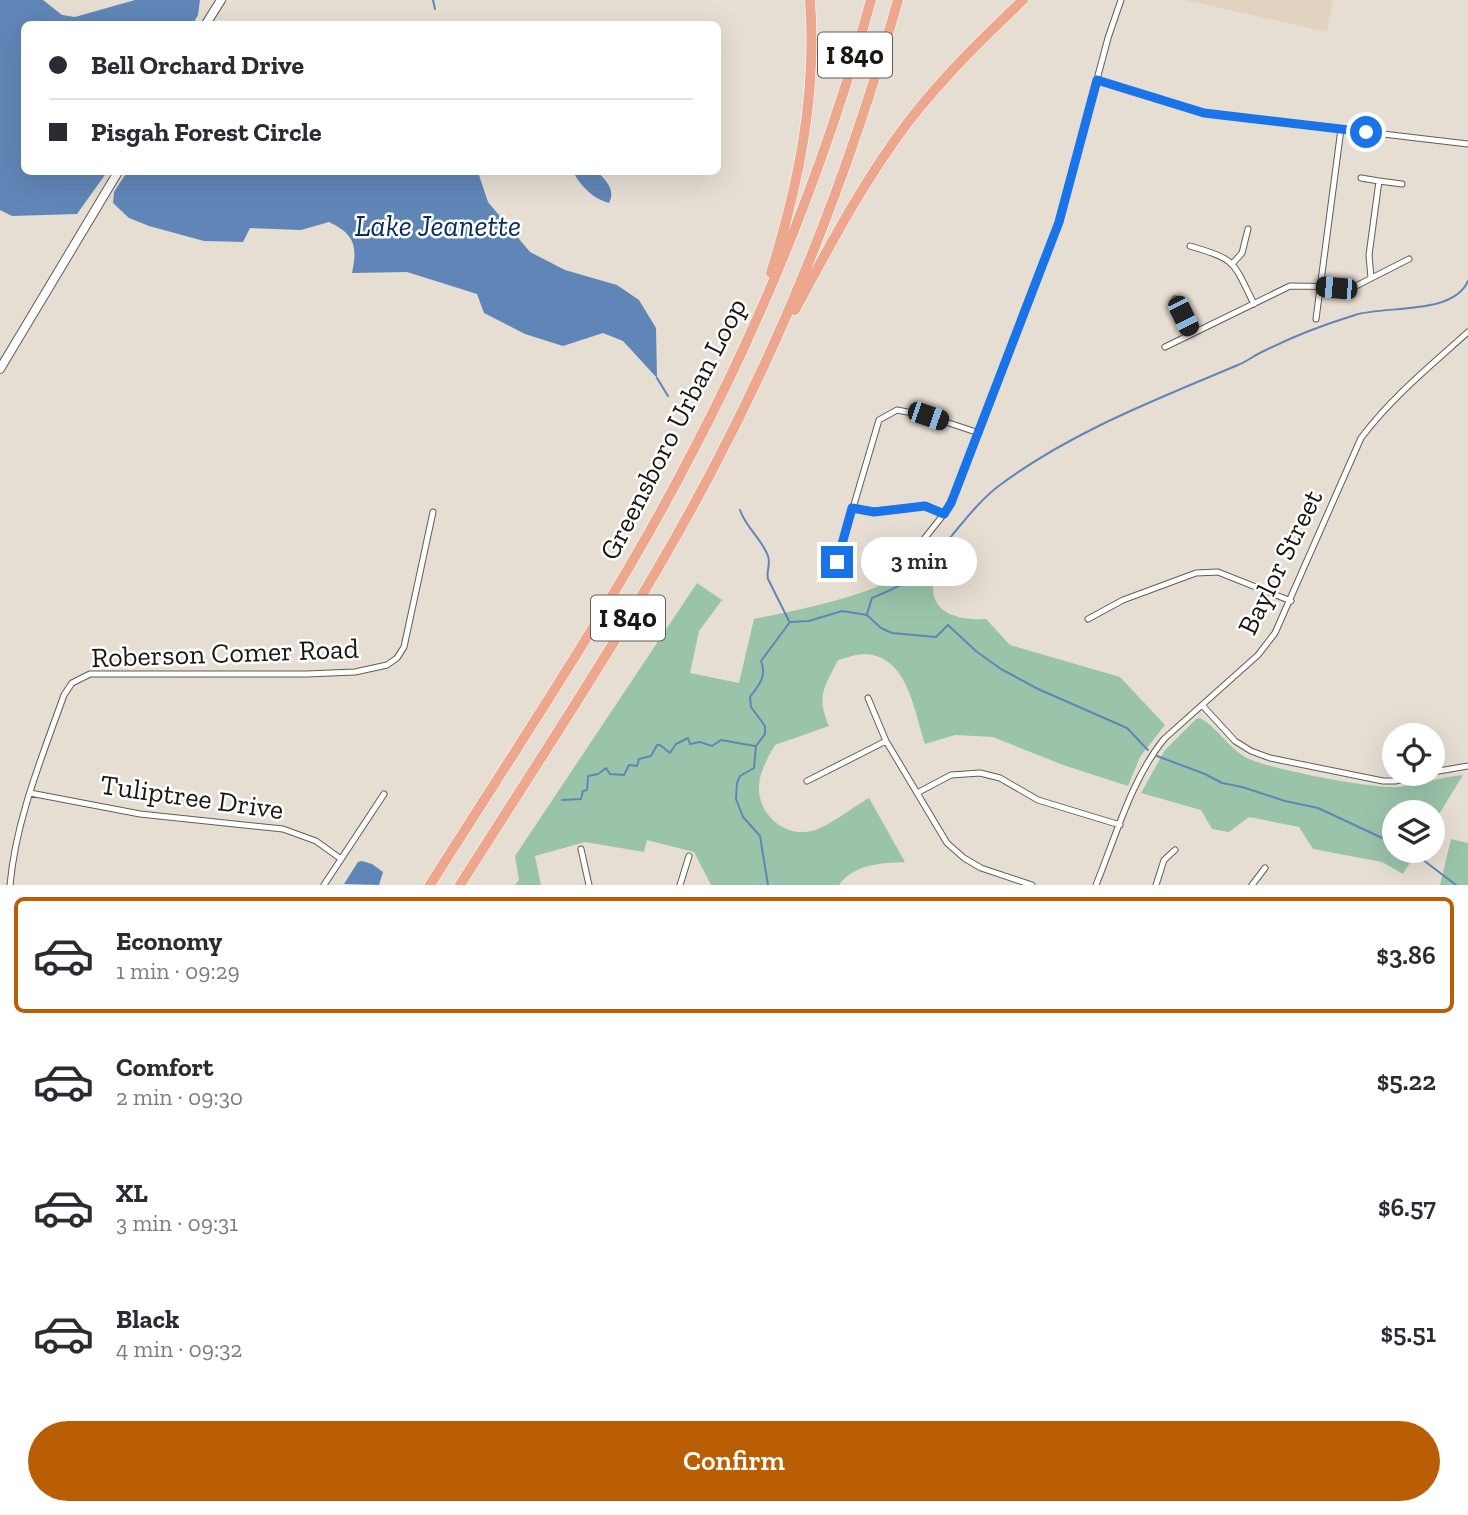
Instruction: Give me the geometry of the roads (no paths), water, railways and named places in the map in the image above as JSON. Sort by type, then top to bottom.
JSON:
[{"type":"highway","points":[[754,327],[789,214],[803,149],[812,65],[810,0]]},
{"type":"highway","name":"Greensboro Urban Loop","points":[[430,885],[649,533],[704,432],[754,327],[790,241],[822,154],[871,0]]},
{"type":"highway","name":"Greensboro Urban Loop","points":[[460,885],[653,577],[716,464],[796,294],[869,96],[898,0]]},
{"type":"highway","points":[[757,380],[844,220],[894,142],[956,66],[1023,0]]},
{"type":"main road","points":[[208,21],[220,0]]},
{"type":"main road","points":[[0,369],[116,175]]},
{"type":"street","points":[[925,539],[956,492],[1059,222],[1121,0]]},
{"type":"street","points":[[1097,80],[1204,113],[1468,144]]},
{"type":"street","points":[[1316,319],[1341,130]]},
{"type":"street","points":[[1361,178],[1402,184]]},
{"type":"street","points":[[1371,278],[1369,255],[1379,181]]},
{"type":"street","points":[[1233,263],[1242,253],[1248,229]]},
{"type":"street","points":[[1190,246],[1225,256],[1233,263],[1254,304]]},
{"type":"street","points":[[1165,346],[1290,286],[1303,284],[1354,287],[1409,259]]},
{"type":"street","points":[[1175,299],[1191,334]]},
{"type":"street","name":"Baylor Street","points":[[1096,885],[1149,760],[1164,739],[1268,643],[1291,601],[1361,439],[1379,414],[1401,391],[1468,332]]},
{"type":"street","points":[[837,562],[879,420],[897,410],[928,416],[979,433]]},
{"type":"street","points":[[852,508],[874,512],[925,506],[944,514]]},
{"type":"street","name":"Roberson Comer Road","points":[[10,885],[14,848],[30,793],[64,695],[72,683],[84,676],[331,674],[379,669],[393,662],[404,647],[433,512]]},
{"type":"street","points":[[1088,619],[1123,600],[1208,571],[1218,572],[1291,601]]},
{"type":"street","points":[[868,698],[886,741],[947,843],[981,868],[1032,885]]},
{"type":"street","points":[[1202,705],[1235,741],[1251,751],[1270,758],[1382,780]]},
{"type":"street","points":[[807,781],[886,741]]},
{"type":"street","points":[[1445,770],[1468,766]]},
{"type":"street","points":[[917,793],[951,775],[980,773],[1000,778],[1038,800],[1120,825]]},
{"type":"street","name":"Tuliptree Drive","points":[[30,793],[140,814],[283,829],[316,841],[341,859]]},
{"type":"street","points":[[324,885],[384,793]]},
{"type":"street","points":[[581,849],[589,885]]},
{"type":"street","points":[[1156,885],[1164,860],[1175,850]]},
{"type":"street","points":[[680,885],[689,856]]},
{"type":"street","points":[[1252,885],[1265,868]]},
{"type":"water","points":[[0,0],[43,0],[62,15],[75,17],[135,0],[200,0],[195,21],[21,21],[21,175],[105,175],[77,214],[12,216],[0,210]]},
{"type":"water","name":"Lake Jeanette","points":[[125,175],[479,175],[488,202],[530,252],[565,270],[617,285],[639,300],[656,328],[657,378],[623,341],[603,333],[563,346],[525,334],[484,313],[477,294],[407,272],[352,273],[352,242],[344,231],[329,222],[301,230],[250,228],[243,242],[204,241],[129,218],[113,203],[114,192]]},
{"type":"water","points":[[575,175],[601,175],[611,190],[609,203],[588,191]]},
{"type":"water","points":[[362,861],[383,872],[379,885],[344,884],[358,862]]},
{"type":"waterway","points":[[433,0],[435,9]]},
{"type":"waterway","points":[[949,539],[993,490],[1027,466],[1085,433],[1310,331],[1368,312],[1434,305],[1460,292],[1468,281]]},
{"type":"waterway","points":[[657,378],[668,396]]},
{"type":"waterway","points":[[740,510],[769,559],[768,579],[789,621]]},
{"type":"waterway","points":[[867,614],[872,598],[912,579],[931,560]]},
{"type":"waterway","points":[[768,885],[760,836],[743,817],[736,799],[737,783],[740,776],[754,768],[756,746],[765,734],[765,726],[751,707],[750,697],[763,676],[761,661],[790,622],[809,621],[842,611],[867,615],[881,628],[892,633],[936,637],[948,625],[977,652],[1001,669],[1038,689],[1127,728],[1148,750]]},
{"type":"waterway","points":[[562,800],[581,799],[583,791],[587,790],[588,776],[598,774],[606,768],[610,774],[624,775],[629,765],[637,766],[639,759],[651,756],[657,745],[670,753],[676,744],[688,738],[690,744],[700,742],[712,746],[721,740],[755,746]]},
{"type":"waterway","points":[[1157,756],[1222,783],[1318,808],[1382,838]]},
{"type":"waterway","points":[[1427,863],[1456,885]]}]
